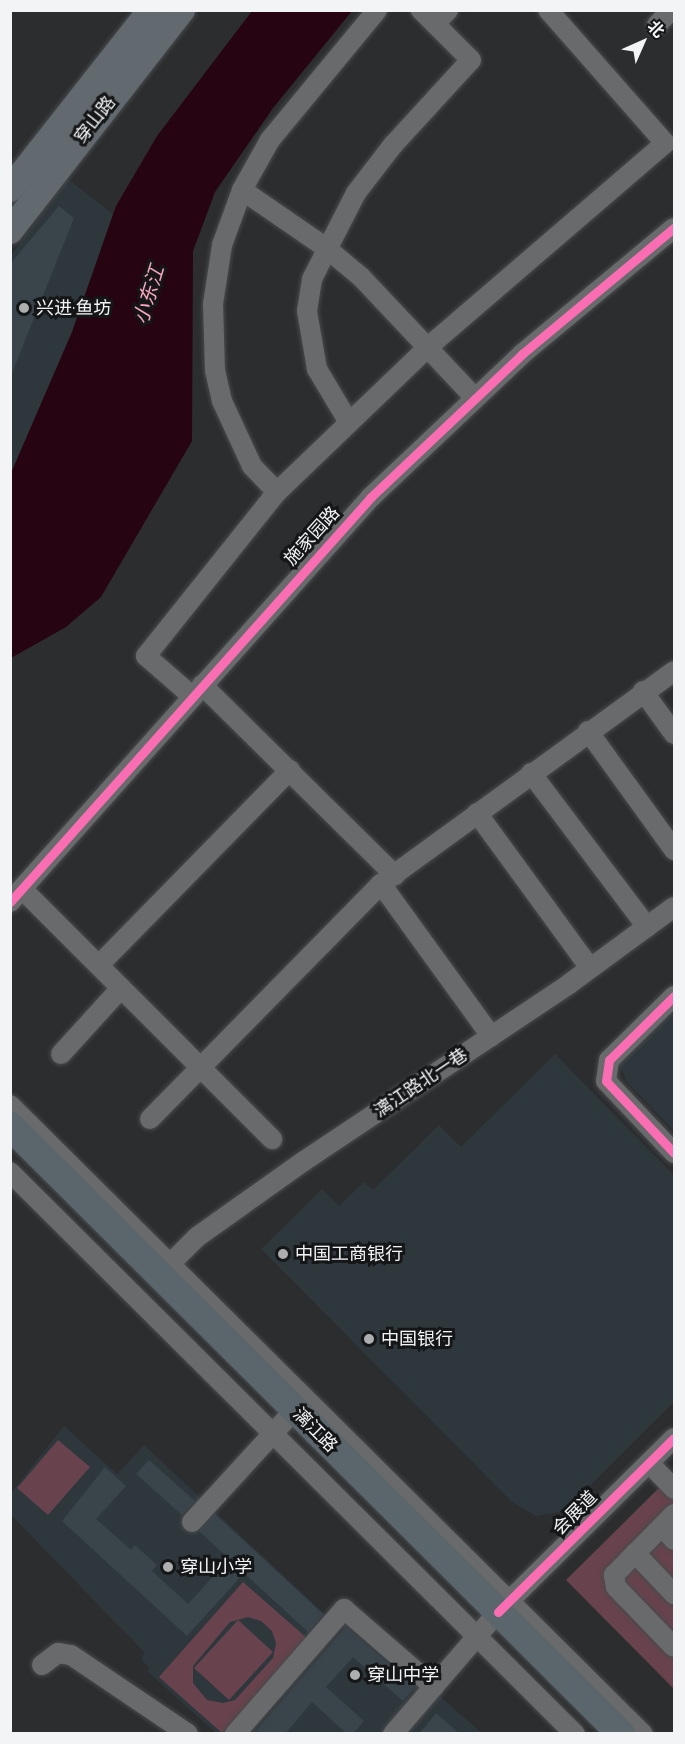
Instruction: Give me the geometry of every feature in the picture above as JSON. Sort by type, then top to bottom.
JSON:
[{"type":"highway","name":"漓江路","points":[[10,1126],[290,1416],[493,1619],[621,1734]]},
{"type":"highway","name":"漓江路","points":[[10,1152],[290,1416]]},
{"type":"highway","name":"漓江路","points":[[493,1619],[596,1734]]},
{"type":"main road","name":"穿山路","points":[[10,189],[151,10]]},
{"type":"main road","name":"穿山路","points":[[10,231],[182,10]]},
{"type":"street","points":[[277,492],[252,466],[235,436],[215,371],[216,276],[222,245],[242,190],[287,118],[377,10]]},
{"type":"street","points":[[491,1036],[388,880],[290,770],[197,691],[146,656],[277,492],[348,421],[428,348],[665,142],[548,10]]},
{"type":"street","points":[[657,25],[671,10]]},
{"type":"street","points":[[348,421],[317,369],[310,339],[307,310],[312,279],[325,247],[374,168],[471,60],[435,15]]},
{"type":"street","points":[[242,190],[325,247],[361,277],[474,397]]},
{"type":"street","name":"施家园路","points":[[16,896],[340,530],[474,397],[675,228]]},
{"type":"street","points":[[150,1119],[200,1066],[388,880],[588,731],[675,671]]},
{"type":"street","points":[[643,692],[675,734]]},
{"type":"street","points":[[588,731],[675,850]]},
{"type":"street","points":[[99,965],[290,770]]},
{"type":"street","points":[[531,773],[647,927]]},
{"type":"street","points":[[477,813],[590,968]]},
{"type":"street","points":[[16,896],[99,965],[272,1139]]},
{"type":"street","name":"漓江路北一巷","points":[[170,1264],[197,1237],[304,1161],[491,1036],[675,907]]},
{"type":"street","points":[[61,1054],[121,988]]},
{"type":"street","points":[[675,996],[609,1060],[606,1081],[675,1153]]},
{"type":"street","points":[[10,1105],[170,1264],[290,1416]]},
{"type":"street","points":[[11,1173],[290,1416]]},
{"type":"street","points":[[192,1522],[290,1416]]},
{"type":"street","name":"会展道","points":[[393,1734],[493,1619],[675,1438]]},
{"type":"street","points":[[649,1463],[675,1489]]},
{"type":"street","points":[[670,1527],[635,1553],[614,1575],[616,1587],[675,1647]]},
{"type":"street","points":[[635,1553],[675,1594]]},
{"type":"street","points":[[235,1734],[344,1610],[434,1687]]},
{"type":"street","points":[[493,1619],[575,1734]]},
{"type":"street","points":[[493,1619],[644,1734]]},
{"type":"street","points":[[42,1665],[58,1653],[71,1655],[188,1734]]},
{"type":"shaded area","points":[[68,179],[113,214],[72,332],[11,473],[11,255]]},
{"type":"shaded area","points":[[674,1006],[674,1131],[626,1081],[619,1062]]},
{"type":"shaded area","points":[[555,1054],[674,1175],[674,1402],[565,1511],[536,1516],[512,1502],[261,1249],[322,1189],[339,1206],[364,1182],[373,1190],[439,1125],[461,1147]]},
{"type":"shaded area","name":"穿山小学","points":[[64,1426],[117,1474],[144,1445],[330,1619],[230,1733],[216,1733],[147,1671],[149,1668],[141,1659],[145,1653],[11,1515],[10,1494]]},
{"type":"shaded area","points":[[58,1440],[90,1467],[48,1515],[17,1488]]},
{"type":"shaded area","points":[[674,1473],[674,1689],[566,1580]]},
{"type":"shaded area","points":[[243,1582],[308,1639],[222,1733],[159,1677]],"holes":[[[248,1617],[261,1621],[272,1631],[276,1643],[273,1658],[235,1700],[223,1703],[207,1700],[193,1683],[193,1666],[230,1622]]]},
{"type":"shaded area","name":"穿山中学","points":[[347,1616],[482,1733],[245,1734]]},
{"type":"shaded area","points":[[238,1620],[273,1652],[229,1700],[194,1668]]},
{"type":"water","name":"小东江","points":[[252,11],[352,11],[273,108],[215,192],[193,251],[192,441],[101,597],[66,627],[11,658],[11,473],[72,332],[116,206],[157,136]]},
{"type":"building","name":"兴进·鱼坊","points":[[59,206],[74,218],[10,378],[10,264]]},
{"type":"building","points":[[149,1460],[195,1501],[182,1515],[136,1474]]},
{"type":"building","points":[[105,1467],[126,1486],[96,1519],[131,1550],[135,1545],[157,1565],[152,1571],[188,1604],[229,1559],[199,1531],[215,1514],[323,1614],[308,1632],[244,1573],[187,1636],[62,1521]]},
{"type":"building","points":[[346,1627],[415,1687],[403,1701],[353,1657],[326,1687],[364,1721],[353,1734],[347,1734],[312,1702],[285,1734],[253,1734]]},
{"type":"building","points":[[436,1713],[460,1734],[419,1734]]},
{"type":"cycle path","points":[[10,902],[371,497],[522,354],[674,228]]},
{"type":"cycle path","points":[[674,996],[609,1060],[606,1081],[674,1153]]},
{"type":"cycle path","points":[[498,1612],[674,1438]]},
{"type":"place","name":"兴进·鱼坊","points":[[24,308]]},
{"type":"place","name":"中国工商银行","points":[[283,1254]]},
{"type":"place","name":"中国银行","points":[[369,1339]]},
{"type":"place","name":"穿山小学","points":[[168,1567]]},
{"type":"place","name":"穿山中学","points":[[355,1675]]}]
